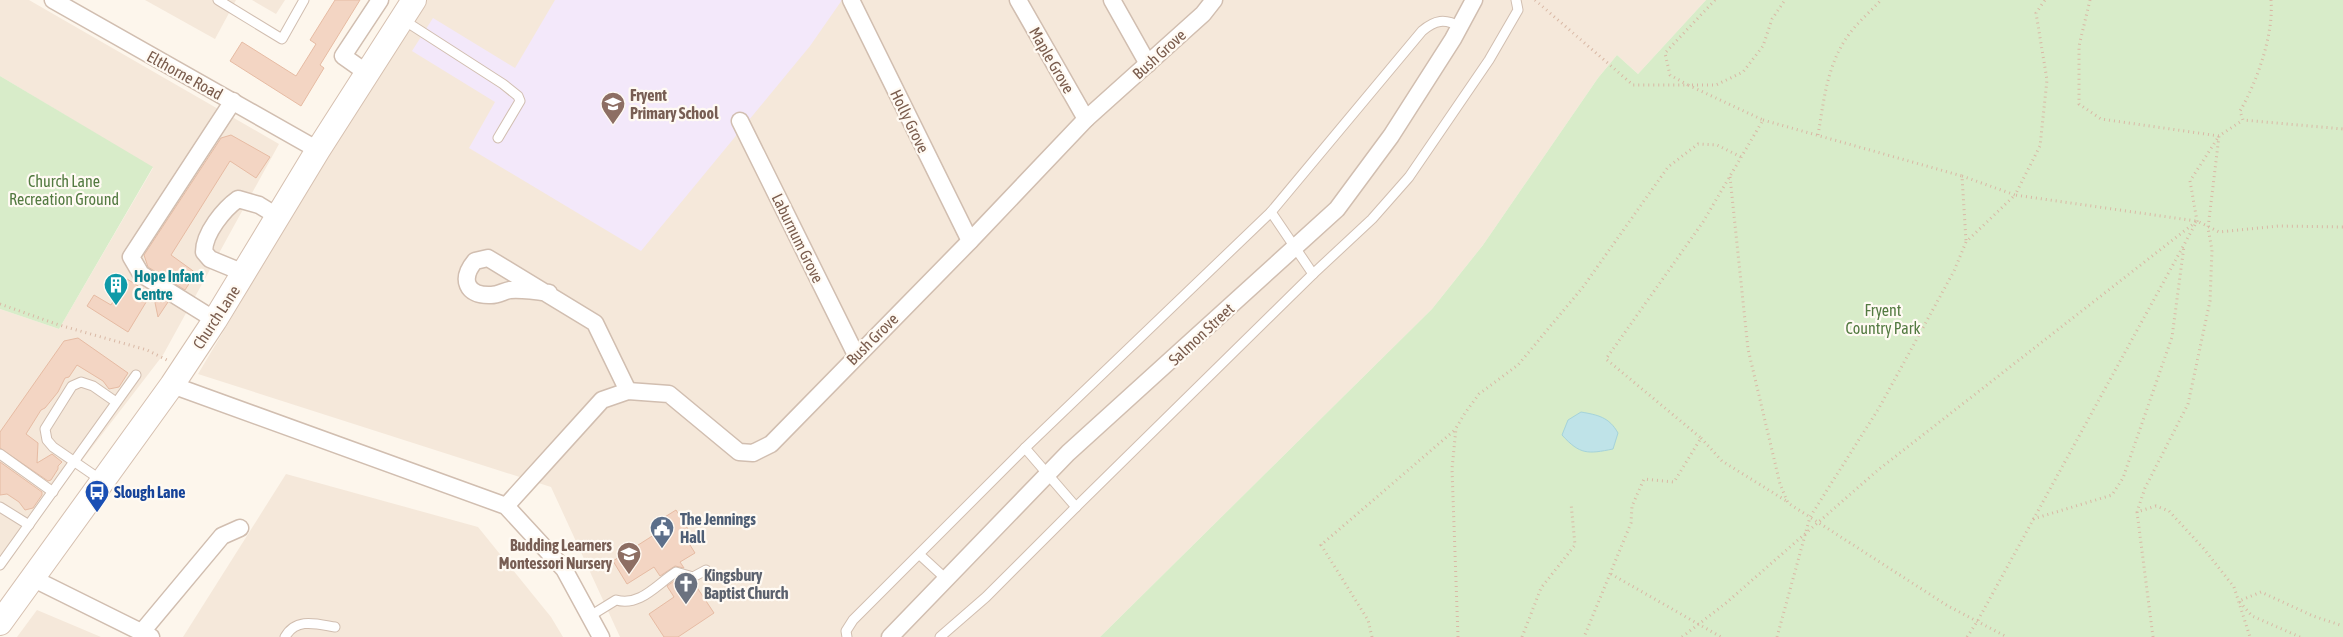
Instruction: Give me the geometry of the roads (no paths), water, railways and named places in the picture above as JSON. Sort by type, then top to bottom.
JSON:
[{"type":"main road","name":"Church Lane","points":[[0,623],[177,377],[215,320],[318,150],[408,10]]},
{"type":"street","name":"Elthorne Road","points":[[53,0],[318,150]]},
{"type":"street","points":[[367,73],[343,56],[380,0]]},
{"type":"street","name":"Holly Grove","points":[[851,0],[970,242]]},
{"type":"street","name":"Maple Grove","points":[[1018,0],[1086,119]]},
{"type":"street","points":[[1112,0],[1148,64]]},
{"type":"street","name":"Bush Grove","points":[[506,506],[602,400],[628,391],[669,394],[739,452],[753,453],[771,444],[856,355],[970,242],[1086,119],[1203,14],[1214,0]]},
{"type":"street","name":"Salmon Street","points":[[890,637],[1068,453],[1337,209],[1391,136],[1460,27],[1474,0]]},
{"type":"street","points":[[215,320],[141,274],[131,257],[233,101]]},
{"type":"street","name":"Laburnum Grove","points":[[740,120],[856,355]]},
{"type":"street","points":[[244,273],[210,259],[204,252],[204,245],[217,222],[226,208],[238,199],[259,205],[278,216]]},
{"type":"street","points":[[549,293],[595,323],[628,391]]},
{"type":"street","points":[[177,377],[506,506],[564,569],[601,637]]},
{"type":"street","points":[[32,578],[146,635],[222,536],[240,528]]},
{"type":"lane","points":[[218,0],[282,38],[304,0]]},
{"type":"lane","points":[[940,637],[986,596],[1313,274],[1372,219],[1410,177],[1489,60],[1518,10],[1516,0]]},
{"type":"lane","points":[[408,10],[518,96],[520,101],[498,138]]},
{"type":"lane","points":[[846,637],[846,631],[853,620],[1025,448],[1271,212],[1422,30],[1431,23],[1441,20],[1452,22],[1460,27]]},
{"type":"lane","points":[[1271,212],[1313,274]]},
{"type":"lane","points":[[0,565],[136,374]]},
{"type":"lane","points":[[102,480],[53,448],[47,440],[45,429],[72,386],[81,382],[93,386],[116,402]]},
{"type":"lane","points":[[1025,448],[1076,507]]},
{"type":"lane","points":[[0,454],[53,492]]},
{"type":"lane","points":[[0,507],[29,525]]},
{"type":"lane","points":[[920,555],[945,578]]},
{"type":"lane","points":[[590,616],[616,600],[626,603],[636,601],[676,572],[693,577],[706,570]]},
{"type":"lane","points":[[285,637],[292,627],[306,623],[335,627]]},
{"type":"water","points":[[1581,412],[1593,414],[1611,423],[1618,433],[1613,449],[1591,452],[1579,450],[1568,442],[1562,435],[1568,420]]},
{"type":"place","name":"Fryent Primary School","points":[[613,125]]},
{"type":"place","name":"Hope Infant Centre","points":[[116,306]]},
{"type":"place","name":"Slough Lane","points":[[97,513]]},
{"type":"place","name":"The Jennings Hall","points":[[662,549]]},
{"type":"place","name":"Budding Learners Montessori Nursery","points":[[629,575]]},
{"type":"place","name":"Kingsbury Baptist Church","points":[[686,605]]},
{"type":"park label","name":"Church Lane Recreation Ground","points":[[64,190]]},
{"type":"park label","name":"Fryent Country Park","points":[[1883,319]]}]
